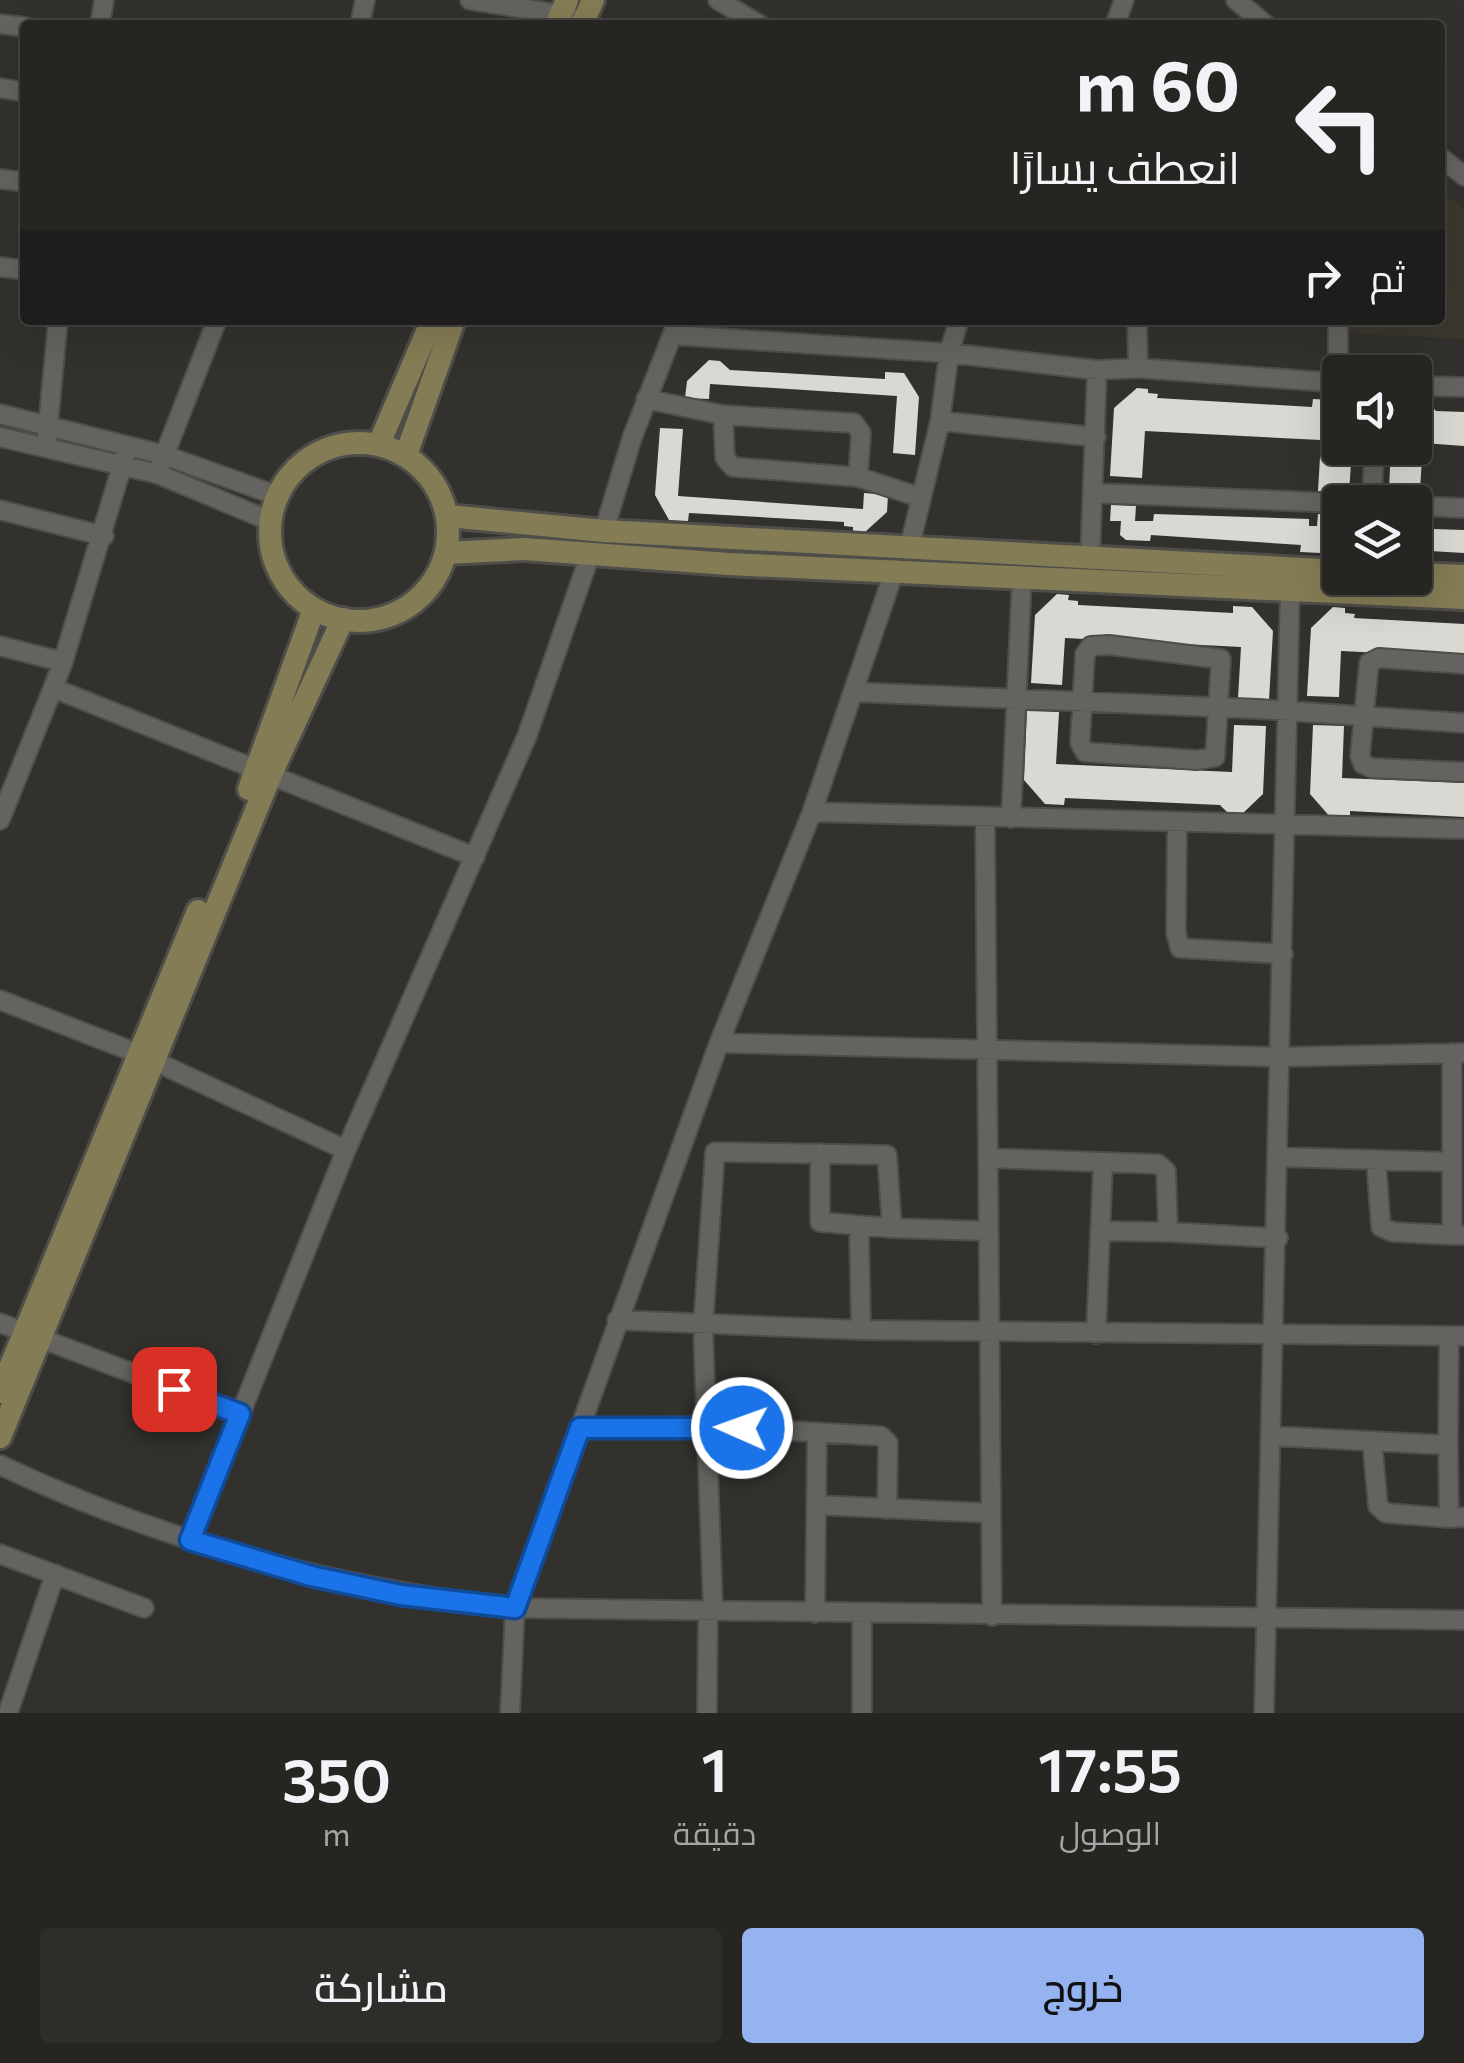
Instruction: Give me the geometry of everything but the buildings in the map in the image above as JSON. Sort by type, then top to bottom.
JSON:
[{"type":"street","points":[[470,0],[587,14]]},
{"type":"street","points":[[718,0],[752,20]]},
{"type":"street","points":[[1236,0],[1260,20]]},
{"type":"street","points":[[47,448],[58,325]]},
{"type":"street","points":[[158,474],[215,325]]},
{"type":"street","points":[[379,444],[430,325]]},
{"type":"street","points":[[406,455],[452,325]]},
{"type":"street","points":[[909,550],[940,422],[949,353],[957,325]]},
{"type":"street","points":[[1137,325],[1138,368]]},
{"type":"street","points":[[1338,325],[1339,355]]},
{"type":"street","points":[[604,531],[646,398],[675,328],[1096,370],[1138,368],[1322,382]]},
{"type":"street","points":[[1090,560],[1096,370]]},
{"type":"street","points":[[1432,386],[1464,387]]},
{"type":"street","points":[[646,398],[723,415],[857,425],[861,433],[858,477]]},
{"type":"street","points":[[0,414],[48,426],[125,455],[158,474],[270,521]]},
{"type":"street","points":[[723,415],[725,458],[733,467],[858,477],[920,497]]},
{"type":"street","points":[[940,422],[1096,437]]},
{"type":"street","points":[[0,437],[47,448],[164,455],[278,496]]},
{"type":"street","points":[[348,443],[379,444],[406,455],[426,471],[448,516],[446,553],[436,578],[418,598],[396,613],[370,620],[343,619],[314,609],[294,593],[279,572],[271,547],[270,521],[278,496],[294,470],[319,452],[348,443]]},
{"type":"street","points":[[0,820],[64,662],[125,455]]},
{"type":"street","points":[[1094,492],[1322,502]]},
{"type":"street","points":[[1432,507],[1464,508]]},
{"type":"street","points":[[0,510],[104,536]]},
{"type":"street","points":[[448,516],[604,531],[1322,577]]},
{"type":"street","points":[[446,553],[524,550],[1290,588],[1322,579]]},
{"type":"street","points":[[190,1540],[346,1150],[527,736],[590,555]]},
{"type":"street","points":[[510,1713],[515,1608],[680,1151],[812,812],[895,569]]},
{"type":"street","points":[[1011,818],[1022,575]]},
{"type":"street","points":[[1432,575],[1464,576]]},
{"type":"street","points":[[1264,1713],[1276,1336],[1290,588]]},
{"type":"street","points":[[1432,593],[1464,598]]},
{"type":"street","points":[[0,1436],[32,1336],[264,771],[314,609]]},
{"type":"street","points":[[264,771],[343,619]]},
{"type":"street","points":[[1098,644],[1216,656],[1222,662],[1215,756],[1197,760],[1085,752],[1080,743],[1083,702],[1084,654],[1098,644]]},
{"type":"street","points":[[0,646],[64,662]]},
{"type":"street","points":[[1464,664],[1373,660],[1364,675],[1360,760],[1366,766],[1464,772]]},
{"type":"street","points":[[53,688],[474,858]]},
{"type":"street","points":[[854,692],[1221,707],[1464,723]]},
{"type":"street","points":[[812,812],[1464,829]]},
{"type":"street","points":[[985,818],[991,1047],[987,1231],[992,1616]]},
{"type":"street","points":[[1177,824],[1176,933],[1180,948],[1283,954]]},
{"type":"street","points":[[0,1000],[147,1057],[346,1150]]},
{"type":"street","points":[[720,1044],[991,1047],[1281,1057],[1458,1053],[1452,1162],[1458,1235],[1393,1232],[1381,1226],[1376,1160]]},
{"type":"street","points":[[680,1151],[883,1154],[891,1158],[892,1228]]},
{"type":"street","points":[[707,1713],[710,1609],[704,1327],[715,1152]]},
{"type":"street","points":[[820,1153],[818,1219],[824,1224],[987,1231]]},
{"type":"street","points":[[1279,1157],[1452,1162]]},
{"type":"street","points":[[989,1158],[1162,1165],[1168,1232]]},
{"type":"street","points":[[1096,1334],[1103,1163]]},
{"type":"street","points":[[859,1226],[861,1330]]},
{"type":"street","points":[[1100,1231],[1278,1238]]},
{"type":"street","points":[[618,1320],[704,1327],[861,1330],[1456,1336],[1448,1445],[1456,1518],[1386,1513],[1378,1506],[1372,1441]]},
{"type":"street","points":[[0,1323],[240,1414]]},
{"type":"street","points":[[0,1392],[32,1336]]},
{"type":"street","points":[[580,1428],[704,1426],[886,1438],[887,1508]]},
{"type":"street","points":[[815,1613],[816,1433]]},
{"type":"street","points":[[1272,1436],[1448,1445]]},
{"type":"street","points":[[0,1465],[190,1540],[311,1576],[401,1595],[515,1608],[1464,1620]]},
{"type":"street","points":[[816,1506],[989,1513]]},
{"type":"street","points":[[0,1554],[144,1608]]},
{"type":"street","points":[[8,1713],[55,1574]]},
{"type":"street","points":[[862,1615],[862,1713]]},
{"type":"shaded area","points":[[1445,195],[1464,209],[1464,339],[1347,333],[1347,325],[1445,325]]},
{"type":"route","points":[[174,1389],[240,1414],[190,1540],[311,1576],[401,1595],[515,1608],[580,1428],[742,1428]]}]
